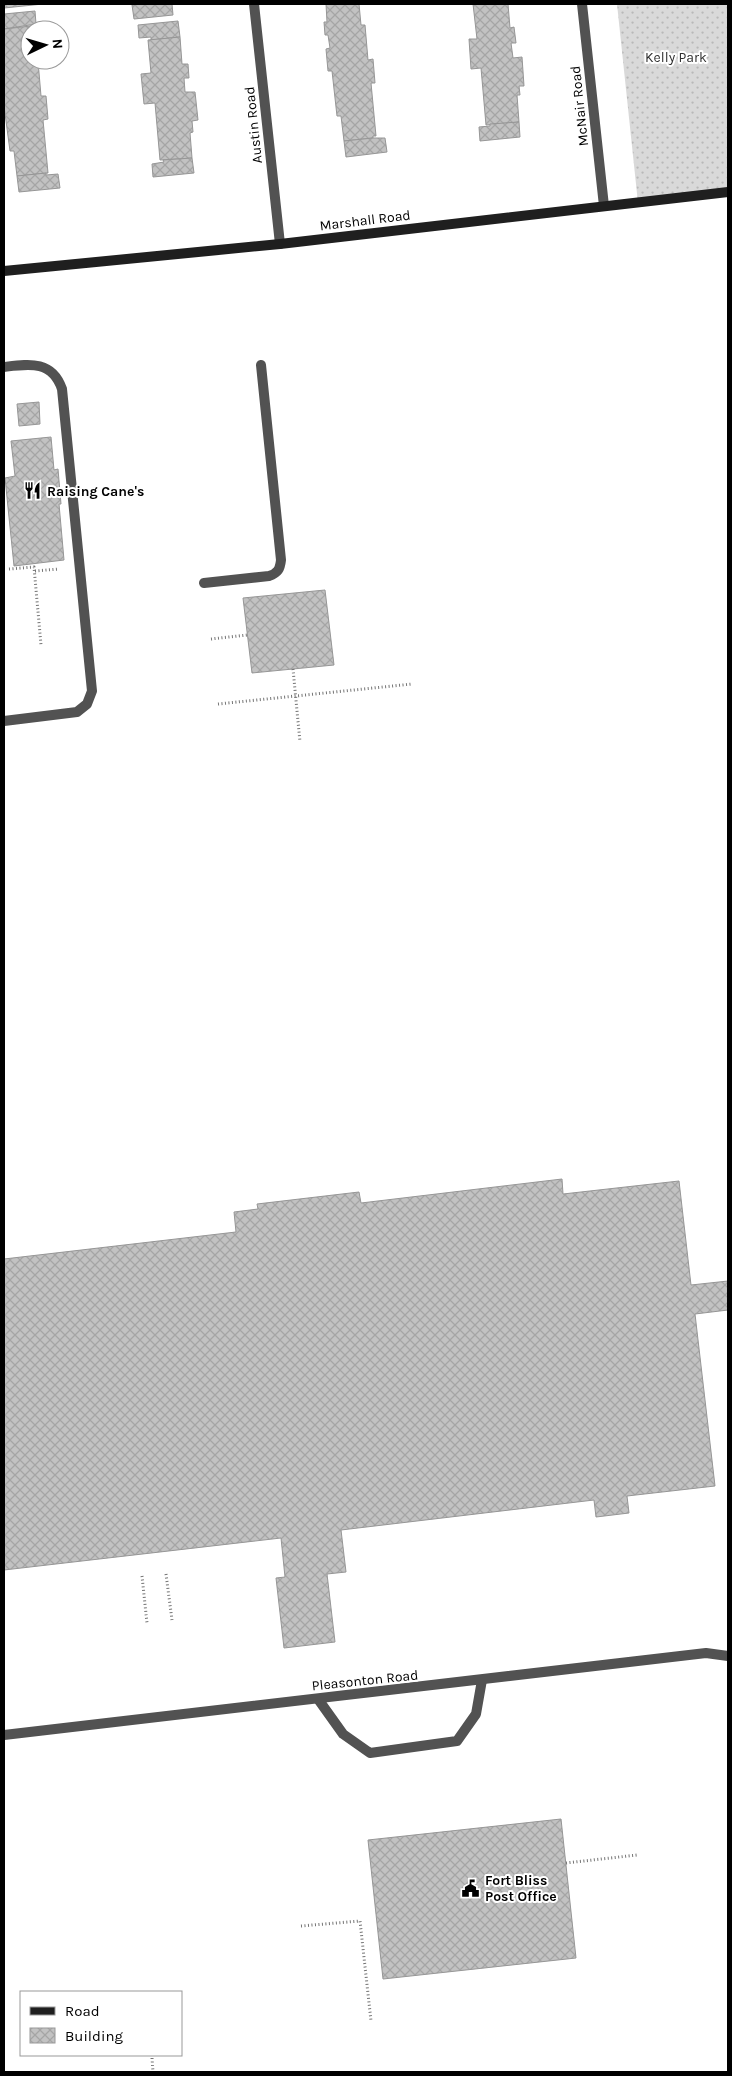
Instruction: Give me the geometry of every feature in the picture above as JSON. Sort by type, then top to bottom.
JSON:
[{"type":"street","name":"Austin Road","points":[[254,4],[280,244]]},
{"type":"street","name":"McNair Road","points":[[582,4],[604,206]]},
{"type":"street","name":"Marshall Road","points":[[4,270],[280,244],[728,192]]},
{"type":"street","points":[[4,367],[29,364],[46,368],[54,373],[62,389],[92,691],[87,704],[77,712],[4,721]]},
{"type":"street","points":[[204,584],[269,576],[281,568],[261,365]]},
{"type":"street","name":"Pleasonton Road","points":[[4,1735],[706,1653],[728,1656]]},
{"type":"street","points":[[318,1699],[343,1734],[370,1753],[457,1741],[476,1714],[482,1680]]},
{"type":"path","points":[[9,569],[34,567],[41,645]]},
{"type":"path","points":[[211,639],[247,635]]},
{"type":"path","points":[[293,669],[300,742]]},
{"type":"path","points":[[218,704],[412,684]]},
{"type":"path","points":[[166,1574],[172,1620]]},
{"type":"path","points":[[142,1576],[147,1622]]},
{"type":"path","points":[[566,1864],[637,1855]]},
{"type":"path","points":[[301,1926],[360,1921],[371,2021]]},
{"type":"path","points":[[152,2058],[153,2072]]},
{"type":"green space","name":"Kelly Park","points":[[617,4],[728,4],[728,192],[638,203]]},
{"type":"building","points":[[4,4],[43,4],[4,8]]},
{"type":"building","points":[[172,4],[173,15],[134,19],[132,5]]},
{"type":"building","points":[[326,4],[359,4],[361,25],[365,25],[368,60],[373,59],[375,83],[371,83],[376,136],[373,136],[373,138],[344,141],[341,116],[337,116],[332,71],[328,71],[326,49],[330,48],[328,35],[325,35],[324,22],[327,22]]},
{"type":"building","points":[[473,4],[508,4],[510,28],[514,27],[516,43],[511,43],[513,58],[522,57],[524,86],[519,86],[520,95],[517,95],[519,122],[486,125],[481,68],[471,69],[469,39],[477,39]]},
{"type":"building","points":[[35,11],[36,20],[20,20],[20,26],[4,29],[4,14]]},
{"type":"building","points":[[178,21],[180,37],[151,40],[151,37],[139,38],[138,25]]},
{"type":"building","points":[[20,27],[20,70],[39,70],[41,96],[46,96],[48,119],[43,120],[48,173],[17,176],[14,151],[10,151],[4,106],[4,29]]},
{"type":"building","points":[[180,37],[182,64],[188,64],[189,78],[184,78],[185,92],[195,92],[198,120],[192,121],[193,132],[190,133],[192,158],[160,160],[155,103],[144,104],[141,74],[151,73],[148,40]]},
{"type":"building","points":[[519,122],[520,137],[480,141],[479,127],[490,126],[490,124]]},
{"type":"building","points":[[385,138],[387,152],[346,157],[344,141]]},
{"type":"building","points":[[192,158],[194,173],[153,177],[152,164],[164,162],[163,160]]},
{"type":"building","points":[[46,173],[46,175],[58,174],[60,188],[19,192],[17,176]]},
{"type":"building","points":[[39,402],[40,424],[19,426],[17,404]]},
{"type":"building","name":"Raising Cane's","points":[[51,437],[54,470],[58,469],[64,560],[14,566],[5,478],[15,476],[11,441]]},
{"type":"building","points":[[325,590],[334,665],[252,673],[243,598]]},
{"type":"building","points":[[562,1179],[563,1194],[679,1181],[691,1285],[728,1281],[728,1310],[695,1314],[715,1486],[627,1496],[629,1513],[596,1517],[594,1500],[341,1530],[346,1572],[327,1574],[335,1642],[284,1648],[276,1578],[285,1577],[281,1538],[4,1570],[4,1259],[236,1232],[234,1212],[258,1209],[257,1204],[359,1192],[361,1203]]},
{"type":"building","name":"Fort Bliss Post Office","points":[[561,1819],[576,1958],[383,1979],[368,1840]]},
{"type":"place","name":"Raising Cane's","points":[[33,491]]},
{"type":"place","name":"Fort Bliss Post Office","points":[[471,1888]]}]
